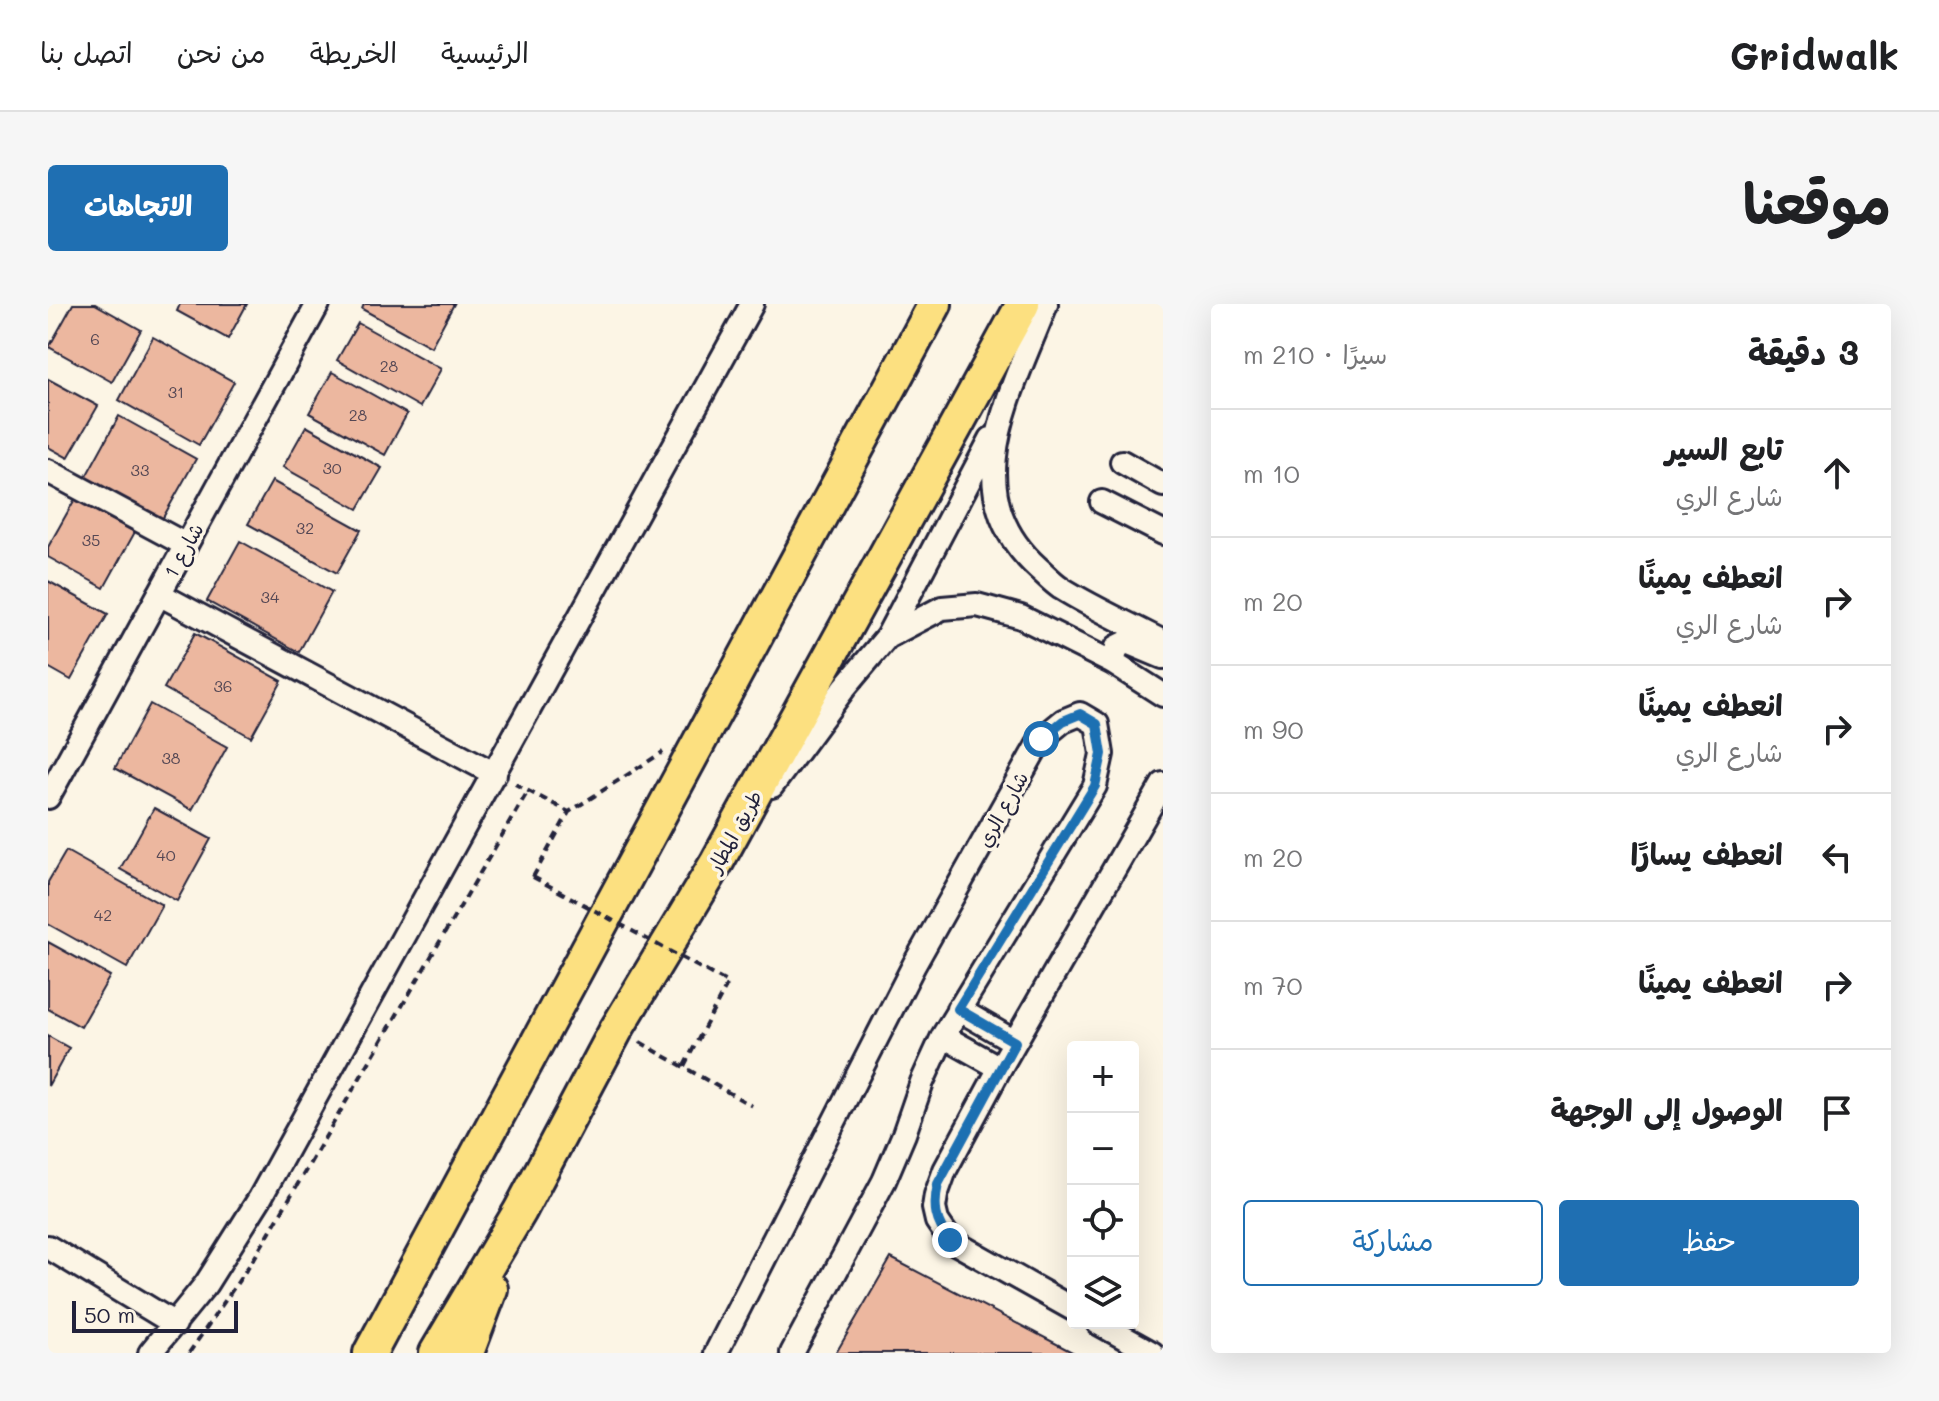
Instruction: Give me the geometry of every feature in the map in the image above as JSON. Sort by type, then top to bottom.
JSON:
[{"type":"highway","points":[[370,1353],[935,304]]},
{"type":"highway","name":"طريق المطار","points":[[436,1353],[520,1211],[616,1030],[717,862],[1023,304]]},
{"type":"highway","points":[[467,1353],[520,1211]]},
{"type":"highway","points":[[350,1353],[417,1265]]},
{"type":"street","name":"شارع 1","points":[[48,797],[318,304]]},
{"type":"street","points":[[717,862],[845,687],[887,637],[1004,414],[1046,304]]},
{"type":"street","points":[[150,1353],[206,1284],[260,1198],[751,305]]},
{"type":"street","points":[[1004,414],[993,458],[994,497],[1005,527],[1022,554],[1059,586],[1163,642]]},
{"type":"street","points":[[1122,462],[1163,485]]},
{"type":"street","points":[[48,471],[186,545]]},
{"type":"street","points":[[1102,502],[1163,533]]},
{"type":"street","points":[[159,594],[495,774]]},
{"type":"street","points":[[887,637],[942,608],[977,605],[1021,617],[1113,663],[1163,695]]},
{"type":"street","points":[[1113,663],[1117,647],[1127,642],[1163,657]]},
{"type":"street","name":"شارع الري","points":[[716,1353],[914,965],[1041,739],[1063,721],[1080,714],[1097,724],[1102,754],[1095,786],[943,1036],[884,1181],[792,1353]]},
{"type":"street","points":[[1067,1306],[950,1240],[937,1221],[934,1208],[938,1184],[1000,1068],[1163,784]]},
{"type":"street","points":[[958,1009],[1015,1042]]},
{"type":"street","points":[[943,1036],[1000,1068]]},
{"type":"street","points":[[48,1247],[175,1324]]},
{"type":"street","points":[[1109,1329],[1152,1353]]},
{"type":"path","points":[[670,747],[569,812],[533,877],[728,983],[684,1066]]},
{"type":"path","points":[[495,774],[569,812]]},
{"type":"path","points":[[189,1353],[255,1257],[528,791]]},
{"type":"path","points":[[616,1030],[752,1106]]},
{"type":"building","points":[[73,304],[95,304],[141,330],[112,382],[49,347]]},
{"type":"building","points":[[180,304],[247,304],[228,339],[177,311]]},
{"type":"building","points":[[364,304],[454,304],[431,347],[362,309]]},
{"type":"building","points":[[358,323],[441,369],[420,407],[337,360]]},
{"type":"building","points":[[153,337],[234,382],[199,445],[119,400]]},
{"type":"building","points":[[332,372],[407,414],[385,455],[309,413]]},
{"type":"building","points":[[48,379],[98,406],[68,458],[48,447]]},
{"type":"building","points":[[119,416],[196,459],[160,523],[84,480]]},
{"type":"building","points":[[306,426],[382,468],[358,509],[283,467]]},
{"type":"building","points":[[272,481],[361,530],[337,573],[248,524]]},
{"type":"building","points":[[75,499],[135,532],[104,588],[48,557],[48,547]]},
{"type":"building","points":[[240,541],[332,592],[299,652],[207,601]]},
{"type":"building","points":[[48,581],[108,614],[71,680],[48,667]]},
{"type":"building","points":[[195,633],[282,681],[251,737],[164,688]]},
{"type":"building","points":[[150,704],[227,747],[192,810],[115,768]]},
{"type":"building","points":[[154,808],[211,839],[177,901],[120,869]]},
{"type":"building","points":[[66,851],[162,905],[127,968],[48,924],[48,882]]},
{"type":"building","points":[[48,942],[110,976],[81,1027],[48,1009]]},
{"type":"building","points":[[48,1036],[69,1048],[48,1086]]},
{"type":"building","points":[[891,1258],[1074,1353],[836,1353]]},
{"type":"route","points":[[950,1240],[937,1221],[934,1208],[938,1184],[1015,1042],[958,1009],[1095,786],[1102,754],[1097,724],[1080,714],[1063,721],[1041,739]]}]
